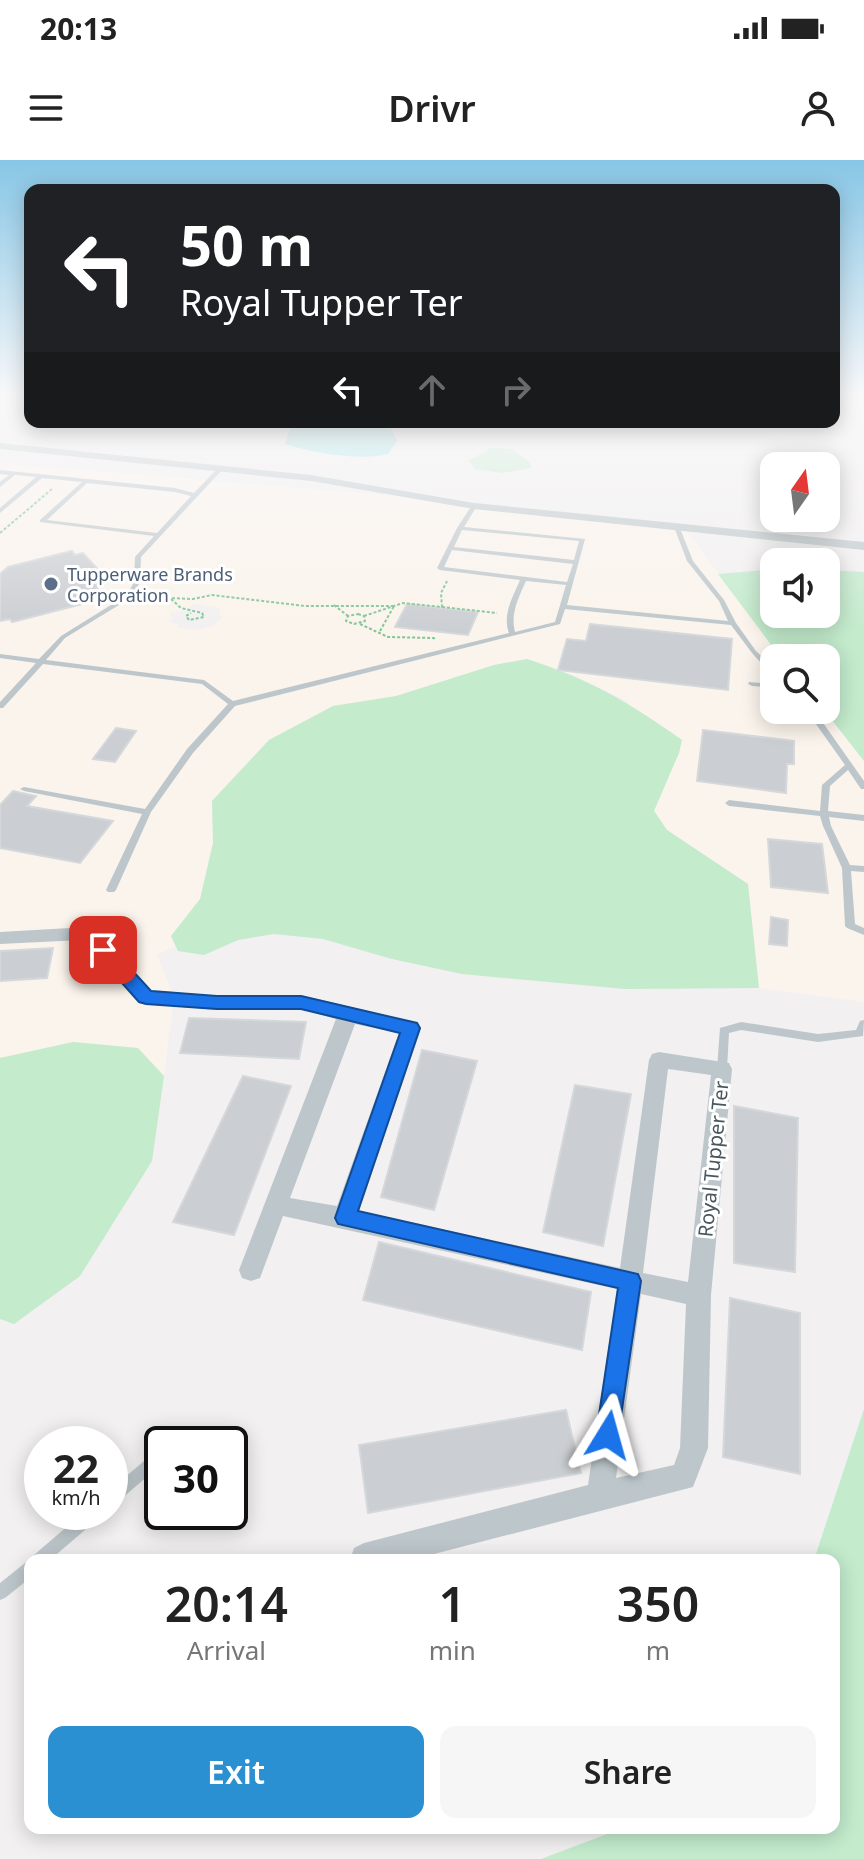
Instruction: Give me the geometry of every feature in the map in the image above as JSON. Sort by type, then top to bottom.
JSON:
[{"type":"street","points":[[258,473],[335,482],[474,506],[864,546]]},
{"type":"street","points":[[0,938],[87,933],[146,997],[217,1003],[301,1002],[411,1028],[345,1218]]},
{"type":"street","points":[[251,1270],[348,1015]]},
{"type":"street","name":"Royal Tupper Ter","points":[[379,1554],[683,1477],[694,1448],[699,1295],[722,1069],[659,1060],[600,1496]]},
{"type":"street","points":[[277,1205],[699,1295]]},
{"type":"lane","points":[[0,485],[14,473]]},
{"type":"lane","points":[[17,473],[195,495]]},
{"type":"lane","points":[[0,706],[63,637],[130,596],[137,582],[138,557],[216,473]]},
{"type":"lane","points":[[0,511],[41,476]]},
{"type":"lane","points":[[86,481],[42,521],[158,535]]},
{"type":"lane","points":[[474,506],[440,568],[570,584]]},
{"type":"lane","points":[[677,527],[690,561],[722,601],[733,623],[760,655]]},
{"type":"lane","points":[[111,890],[147,812],[190,751],[232,704],[558,623],[583,540],[460,528]]},
{"type":"lane","points":[[450,548],[576,562]]},
{"type":"lane","points":[[513,634],[508,627],[524,578]]},
{"type":"lane","points":[[563,607],[733,623]]},
{"type":"lane","points":[[1,657],[204,682],[232,704]]},
{"type":"lane","points":[[752,684],[760,685]]},
{"type":"lane","points":[[820,724],[864,787]]},
{"type":"lane","points":[[848,766],[826,785],[825,815],[827,827],[846,868],[850,926],[864,932]]},
{"type":"lane","points":[[24,789],[147,812]]},
{"type":"lane","points":[[729,803],[864,818]]},
{"type":"lane","points":[[846,868],[864,869]]},
{"type":"lane","points":[[722,1069],[724,1031],[741,1026],[818,1038],[859,1033],[864,1024]]},
{"type":"lane","points":[[128,1484],[144,1470]]},
{"type":"lane","points":[[46,1554],[74,1530]]},
{"type":"lane","points":[[0,1593],[24,1573]]},
{"type":"path","points":[[0,533],[64,479]]},
{"type":"path","points":[[442,607],[441,593],[448,578]]},
{"type":"path","points":[[99,591],[171,599],[212,595],[305,606],[394,606]]},
{"type":"path","points":[[171,599],[176,606],[191,613]]},
{"type":"path","points":[[334,605],[348,616],[364,616],[403,603],[503,613]]},
{"type":"path","points":[[380,632],[394,606]]},
{"type":"path","points":[[348,616],[347,622],[360,624],[388,637],[434,638],[440,653]]},
{"type":"path","points":[[360,624],[365,621],[364,616]]},
{"type":"shaded area","points":[[0,473],[123,473],[405,497],[473,508],[687,531],[771,644],[760,644],[760,724],[835,724],[864,761],[864,1002],[759,988],[748,884],[667,830],[654,810],[665,784],[627,701],[562,670],[494,665],[396,697],[333,706],[269,740],[212,801],[213,843],[200,899],[171,936],[175,946],[157,955],[174,997],[164,1076],[137,1048],[73,1042],[0,1058]],"holes":[[[195,603],[220,608],[219,614],[223,617],[212,626],[195,630],[178,628],[177,624],[169,622],[173,617],[171,612],[185,610]]]},
{"type":"green space","points":[[760,570],[760,628],[840,628],[840,571],[864,572],[864,761],[835,724],[840,724],[840,644],[770,644],[718,574]]},
{"type":"green space","points":[[527,659],[608,693],[682,740],[654,811],[667,830],[748,884],[759,988],[625,989],[462,974],[392,959],[323,939],[274,934],[238,940],[204,955],[178,951],[171,936],[200,899],[213,843],[212,801],[269,740],[333,706],[396,696],[494,665]]},
{"type":"green space","points":[[73,1042],[138,1048],[164,1076],[152,1161],[80,1276],[14,1324],[0,1319],[0,1058]]},
{"type":"green space","points":[[864,1409],[864,1859],[541,1859],[607,1834],[840,1834],[840,1554],[816,1554]]},
{"type":"building","name":"Tupperware Brands Corporation","points":[[72,551],[75,555],[83,553],[107,579],[82,604],[12,622],[10,619],[0,621],[0,574],[8,567]]},
{"type":"building","points":[[407,604],[478,612],[468,635],[395,627]]},
{"type":"building","points":[[590,624],[732,639],[728,690],[558,670],[567,639],[586,641]]},
{"type":"building","points":[[116,728],[136,731],[115,762],[93,759]]},
{"type":"building","points":[[703,730],[794,741],[794,764],[787,764],[786,793],[697,781]]},
{"type":"building","points":[[13,791],[36,796],[27,806],[113,821],[80,863],[0,848],[0,805]]},
{"type":"building","points":[[768,839],[822,844],[828,893],[771,887]]},
{"type":"building","points":[[771,917],[788,920],[787,946],[769,944]]},
{"type":"building","points":[[53,948],[47,978],[0,981],[0,951]]},
{"type":"building","points":[[189,1018],[306,1022],[299,1059],[180,1053]]},
{"type":"building","points":[[422,1050],[477,1061],[434,1210],[381,1197]]},
{"type":"building","points":[[243,1076],[291,1086],[234,1235],[173,1222]]},
{"type":"building","points":[[575,1085],[631,1094],[603,1246],[543,1232]]},
{"type":"building","points":[[734,1106],[798,1118],[795,1272],[734,1263]]},
{"type":"building","points":[[379,1242],[591,1292],[582,1350],[363,1300]]},
{"type":"building","points":[[730,1298],[800,1313],[800,1474],[723,1457]]},
{"type":"building","points":[[566,1410],[581,1473],[368,1513],[359,1445]]},
{"type":"place","name":"Tupperware Brands Corporation","points":[[51,584]]},
{"type":"route","points":[[103,950],[146,997],[217,1003],[301,1002],[411,1028],[345,1218],[630,1281],[608,1435]]}]
